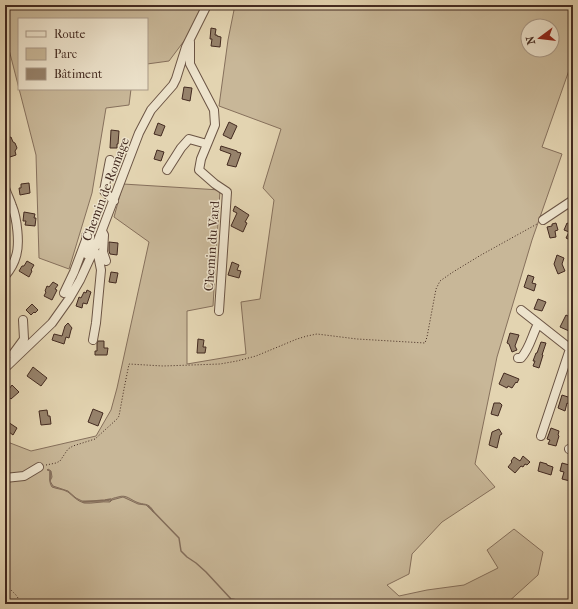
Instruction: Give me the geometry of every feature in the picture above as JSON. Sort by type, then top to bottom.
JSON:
[{"type":"street","name":"Chemin de Romage","points":[[5,368],[52,323],[80,280],[93,253],[114,201],[139,133],[151,110],[172,85],[190,37],[207,5]]},
{"type":"street","name":"Chemin du Vard","points":[[190,37],[190,64],[214,110],[215,125],[201,159],[199,170],[227,192],[219,310]]},
{"type":"street","points":[[167,170],[181,148],[189,139],[207,144]]},
{"type":"street","points":[[110,160],[104,191],[114,201]]},
{"type":"street","points":[[5,188],[13,207],[17,249],[12,266],[5,276]]},
{"type":"street","points":[[543,220],[573,200]]},
{"type":"street","points":[[102,230],[104,235],[103,252],[106,261]]},
{"type":"street","points":[[64,293],[74,272],[86,240],[86,236],[88,235],[90,236],[90,239],[86,254],[90,256],[93,253],[96,253],[98,255],[101,270],[93,340]]},
{"type":"street","points":[[521,310],[572,350],[541,436]]},
{"type":"street","points":[[15,358],[13,354],[24,339],[23,320]]},
{"type":"street","points":[[518,358],[521,358],[526,353],[538,324]]},
{"type":"street","points":[[5,478],[24,476],[39,467]]},
{"type":"path","points":[[39,467],[60,461],[68,449],[95,439],[120,416],[129,364],[163,366],[220,364],[265,353],[297,339],[317,334],[425,343],[436,289],[440,281],[464,265],[543,220]]},
{"type":"path","points":[[5,584],[16,595],[22,604]]},
{"type":"green space","points":[[5,5],[211,5],[169,61],[148,64],[148,18],[18,18],[18,85],[5,34]]},
{"type":"green space","points":[[235,5],[573,5],[573,59],[542,147],[562,154],[532,240],[497,357],[475,464],[495,487],[442,522],[412,554],[409,574],[387,585],[399,596],[427,590],[464,585],[498,568],[487,550],[514,529],[543,552],[538,575],[506,604],[5,604],[5,441],[31,451],[96,436],[111,410],[149,242],[114,217],[123,184],[220,190],[213,306],[187,311],[187,364],[246,354],[241,302],[260,299],[274,200],[263,188],[281,129],[219,106],[228,40]]},
{"type":"green space","points":[[19,90],[131,90],[129,105],[106,108],[92,193],[69,269],[39,258],[36,155]]},
{"type":"shaded area","points":[[48,469],[51,471],[52,477],[50,481],[50,471],[47,470]]},
{"type":"shaded area","points":[[50,481],[53,486],[68,491],[82,501],[110,501],[113,498],[124,496],[139,503],[146,504],[154,512],[146,505],[138,504],[123,497],[110,502],[84,503],[77,500],[66,491],[52,487]]},
{"type":"building","points":[[211,28],[216,29],[215,35],[221,37],[220,47],[211,46]]},
{"type":"building","points":[[184,87],[192,88],[190,101],[182,99]]},
{"type":"building","points":[[229,122],[237,126],[231,139],[223,135]]},
{"type":"building","points":[[158,123],[165,126],[161,136],[154,134]]},
{"type":"building","points":[[111,130],[119,131],[117,148],[110,148]]},
{"type":"building","points":[[11,137],[17,148],[15,151],[16,155],[10,157],[6,148],[5,139]]},
{"type":"building","points":[[221,146],[241,153],[236,167],[227,165],[231,154],[220,150]]},
{"type":"building","points":[[157,150],[164,152],[161,161],[154,159]]},
{"type":"building","points":[[29,183],[30,193],[20,195],[19,188],[21,188],[21,184]]},
{"type":"building","points":[[235,206],[249,215],[245,222],[247,223],[243,232],[231,226],[237,213],[233,211]]},
{"type":"building","points":[[24,212],[35,214],[35,226],[25,225],[26,221],[23,221]]},
{"type":"building","points":[[573,222],[573,238],[570,240],[566,238],[569,232],[564,230],[567,223],[572,225]]},
{"type":"building","points":[[556,223],[558,230],[555,231],[556,237],[550,238],[547,227]]},
{"type":"building","points":[[109,242],[118,243],[117,255],[110,254]]},
{"type":"building","points":[[557,255],[564,258],[562,264],[565,271],[558,274],[554,264]]},
{"type":"building","points":[[27,261],[34,265],[29,277],[19,271]]},
{"type":"building","points":[[232,262],[239,265],[237,270],[241,271],[239,278],[228,275]]},
{"type":"building","points":[[111,272],[118,273],[116,283],[109,282]]},
{"type":"building","points":[[528,275],[534,277],[532,283],[536,284],[534,291],[524,287]]},
{"type":"building","points":[[53,282],[58,285],[55,289],[57,290],[52,300],[44,296],[47,286],[49,287]]},
{"type":"building","points":[[87,290],[91,292],[87,304],[83,303],[82,308],[76,306],[79,297],[81,298]]},
{"type":"building","points":[[538,299],[546,302],[542,311],[534,309]]},
{"type":"building","points":[[32,304],[38,310],[31,315],[26,310]]},
{"type":"building","points":[[566,315],[572,318],[570,321],[573,322],[569,331],[560,327]]},
{"type":"building","points":[[68,323],[72,328],[69,338],[66,337],[64,344],[52,340],[54,334],[62,336],[65,326]]},
{"type":"building","points":[[510,333],[519,335],[515,346],[517,350],[512,352],[509,344],[507,343]]},
{"type":"building","points":[[198,339],[204,340],[203,347],[206,347],[205,353],[197,353]]},
{"type":"building","points":[[98,341],[104,341],[104,348],[108,348],[107,355],[95,355]]},
{"type":"building","points":[[541,342],[546,343],[539,368],[533,366],[535,361],[533,361]]},
{"type":"building","points":[[33,367],[47,378],[41,386],[27,376]]},
{"type":"building","points":[[504,373],[519,379],[512,388],[508,386],[507,388],[499,384]]},
{"type":"building","points":[[5,385],[9,389],[12,385],[19,392],[11,399],[5,394]]},
{"type":"building","points":[[562,395],[571,398],[569,404],[567,403],[565,411],[558,408]]},
{"type":"building","points":[[494,403],[500,403],[502,405],[498,416],[491,414]]},
{"type":"building","points":[[93,409],[103,413],[98,426],[88,422]]},
{"type":"building","points":[[47,410],[48,416],[50,416],[51,424],[41,425],[39,411]]},
{"type":"building","points":[[5,420],[17,428],[13,435],[5,429]]},
{"type":"building","points":[[551,428],[559,431],[556,446],[548,444],[550,440],[547,439]]},
{"type":"building","points":[[499,429],[502,434],[500,435],[497,448],[489,445],[492,432]]},
{"type":"building","points":[[523,456],[530,462],[527,465],[525,464],[523,467],[521,466],[515,473],[508,467],[514,457],[520,461]]},
{"type":"building","points":[[540,462],[553,467],[551,475],[538,471]]},
{"type":"building","points":[[562,463],[573,466],[570,481],[562,479],[564,472],[560,471]]},
{"type":"waterway","points":[[50,472],[50,480]]},
{"type":"waterway","points":[[83,502],[111,499]]},
{"type":"waterway","points":[[148,506],[179,538],[181,551],[187,557],[206,572],[231,599],[243,601],[249,604]]}]
